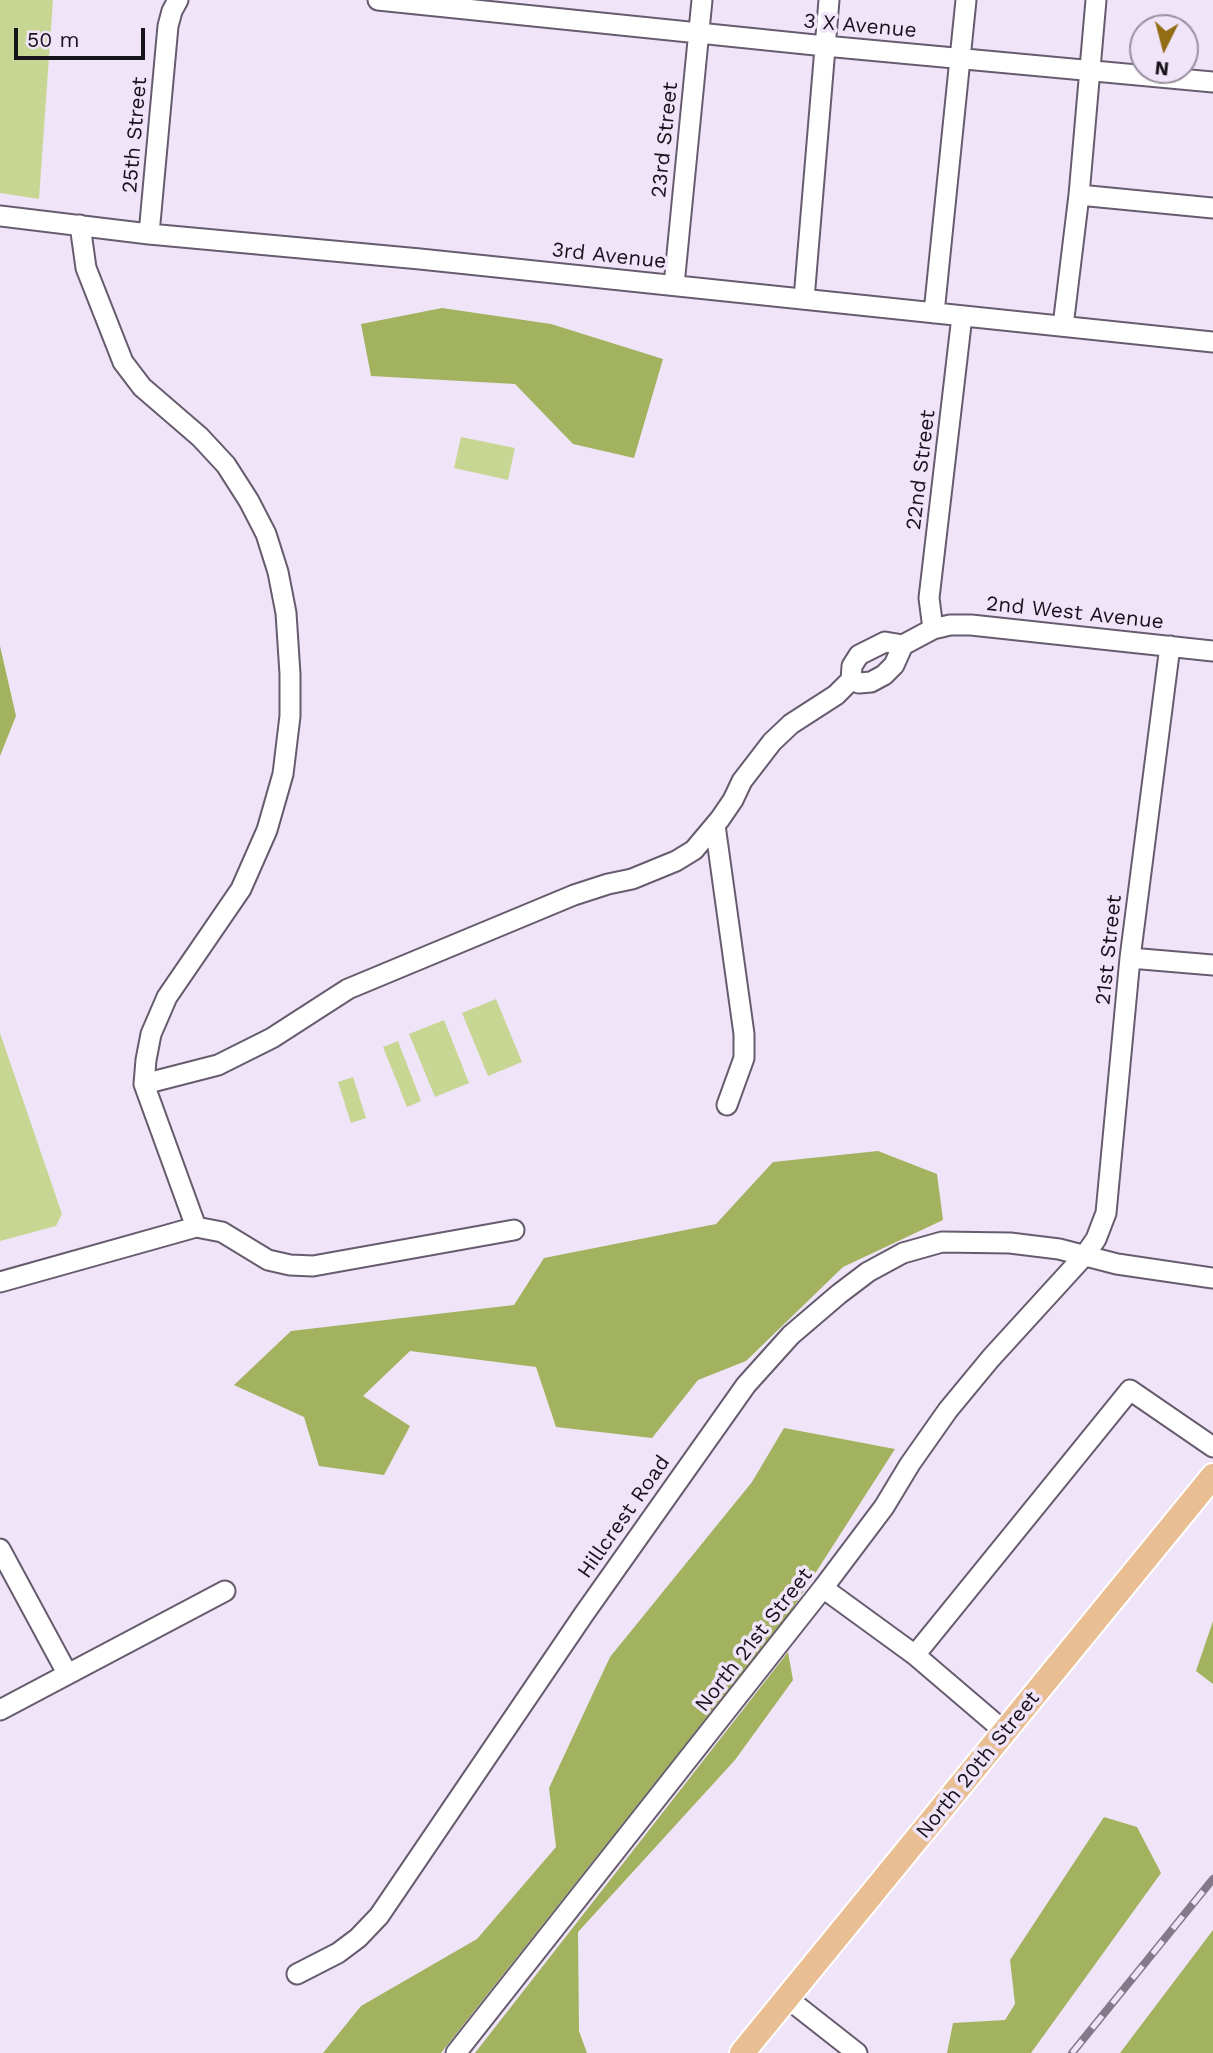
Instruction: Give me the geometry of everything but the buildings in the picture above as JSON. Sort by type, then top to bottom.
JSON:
[{"type":"main road","name":"North 20th Street","points":[[742,2053],[1213,1476]]},
{"type":"street","name":"25th Street","points":[[149,234],[168,26],[178,0]]},
{"type":"street","name":"3 X Avenue","points":[[378,0],[1089,72],[1213,82]]},
{"type":"street","name":"23rd Street","points":[[674,285],[702,0]]},
{"type":"street","points":[[804,299],[829,0]]},
{"type":"street","points":[[934,313],[967,0]]},
{"type":"street","points":[[1063,326],[1079,195],[1096,0]]},
{"type":"street","points":[[1079,195],[1213,208]]},
{"type":"street","name":"3rd Avenue","points":[[0,216],[149,234],[674,285],[1213,342]]},
{"type":"street","points":[[80,225],[86,268],[123,362],[142,387],[200,437],[226,465],[266,534],[278,572],[286,613],[290,716],[283,774],[267,830],[240,889],[167,997],[151,1034],[146,1060],[144,1084],[196,1227]]},
{"type":"street","name":"22nd Street","points":[[933,629],[929,598],[962,316]]},
{"type":"street","name":"2nd West Avenue","points":[[933,629],[950,625],[971,625],[1213,651]]},
{"type":"street","points":[[851,680],[859,683],[871,682],[884,675],[894,666],[904,645],[933,629]]},
{"type":"street","points":[[144,1084],[218,1065],[272,1038],[348,989],[574,895],[632,879],[676,861],[694,850],[715,825],[733,800],[742,781],[772,742],[791,724],[835,695],[851,680],[852,666],[859,655],[885,642],[904,645]]},
{"type":"street","name":"21st Street","points":[[1085,1255],[1096,1239],[1105,1213],[1130,958],[1170,646]]},
{"type":"street","points":[[715,825],[744,1034],[744,1058],[727,1105]]},
{"type":"street","points":[[1130,958],[1213,965]]},
{"type":"street","points":[[0,1282],[196,1227],[222,1232],[268,1260],[313,1266],[514,1230]]},
{"type":"street","name":"Hillcrest Road","points":[[297,1974],[338,1953],[358,1938],[379,1916],[680,1476],[746,1385],[791,1335],[839,1294],[868,1272],[903,1253],[942,1242],[1010,1243],[1085,1255],[1117,1264],[1213,1278]]},
{"type":"street","name":"North 21st Street","points":[[456,2053],[824,1588],[884,1507],[948,1410],[1006,1340],[1085,1255]]},
{"type":"street","points":[[915,1655],[1130,1390],[1213,1447]]},
{"type":"street","points":[[0,1549],[67,1673]]},
{"type":"street","points":[[824,1588],[915,1655],[1004,1731]]},
{"type":"street","points":[[0,1710],[225,1591]]},
{"type":"street","points":[[787,1998],[857,2053]]},
{"type":"green space","points":[[0,0],[53,0],[39,199],[0,193]]},
{"type":"green space","points":[[442,308],[551,324],[663,359],[634,458],[573,444],[515,384],[371,376],[361,324]]},
{"type":"green space","points":[[461,437],[515,448],[508,480],[454,468]]},
{"type":"green space","points":[[0,646],[16,716],[0,756]]},
{"type":"green space","points":[[496,999],[522,1062],[488,1076],[462,1013]]},
{"type":"green space","points":[[444,1020],[469,1083],[435,1097],[409,1034]]},
{"type":"green space","points":[[0,1033],[62,1214],[56,1226],[0,1241]]},
{"type":"green space","points":[[398,1041],[421,1101],[407,1107],[383,1047]]},
{"type":"green space","points":[[353,1077],[366,1118],[351,1123],[338,1082]]},
{"type":"green space","points":[[878,1151],[937,1174],[943,1220],[843,1267],[746,1361],[698,1380],[652,1438],[556,1427],[536,1367],[410,1351],[363,1396],[410,1426],[384,1475],[319,1466],[304,1417],[234,1385],[291,1331],[514,1305],[544,1258],[716,1224],[773,1162]]},
{"type":"green space","points":[[784,1428],[895,1449],[791,1611],[441,2053],[323,2053],[361,2006],[477,1939],[556,1847],[549,1788],[610,1657],[752,1482]]},
{"type":"green space","points":[[1213,1621],[1213,1684],[1196,1671]]},
{"type":"green space","points":[[788,1652],[793,1680],[735,1760],[578,1932],[579,2031],[587,2053],[475,2053]]},
{"type":"green space","points":[[1104,1817],[1137,1827],[1161,1873],[1031,2053],[947,2053],[953,2023],[1005,2020],[1015,2004],[1010,1960]]},
{"type":"green space","points":[[1213,1930],[1213,2053],[1120,2053]]},
{"type":"railway","points":[[1072,2053],[1213,1879]]}]
